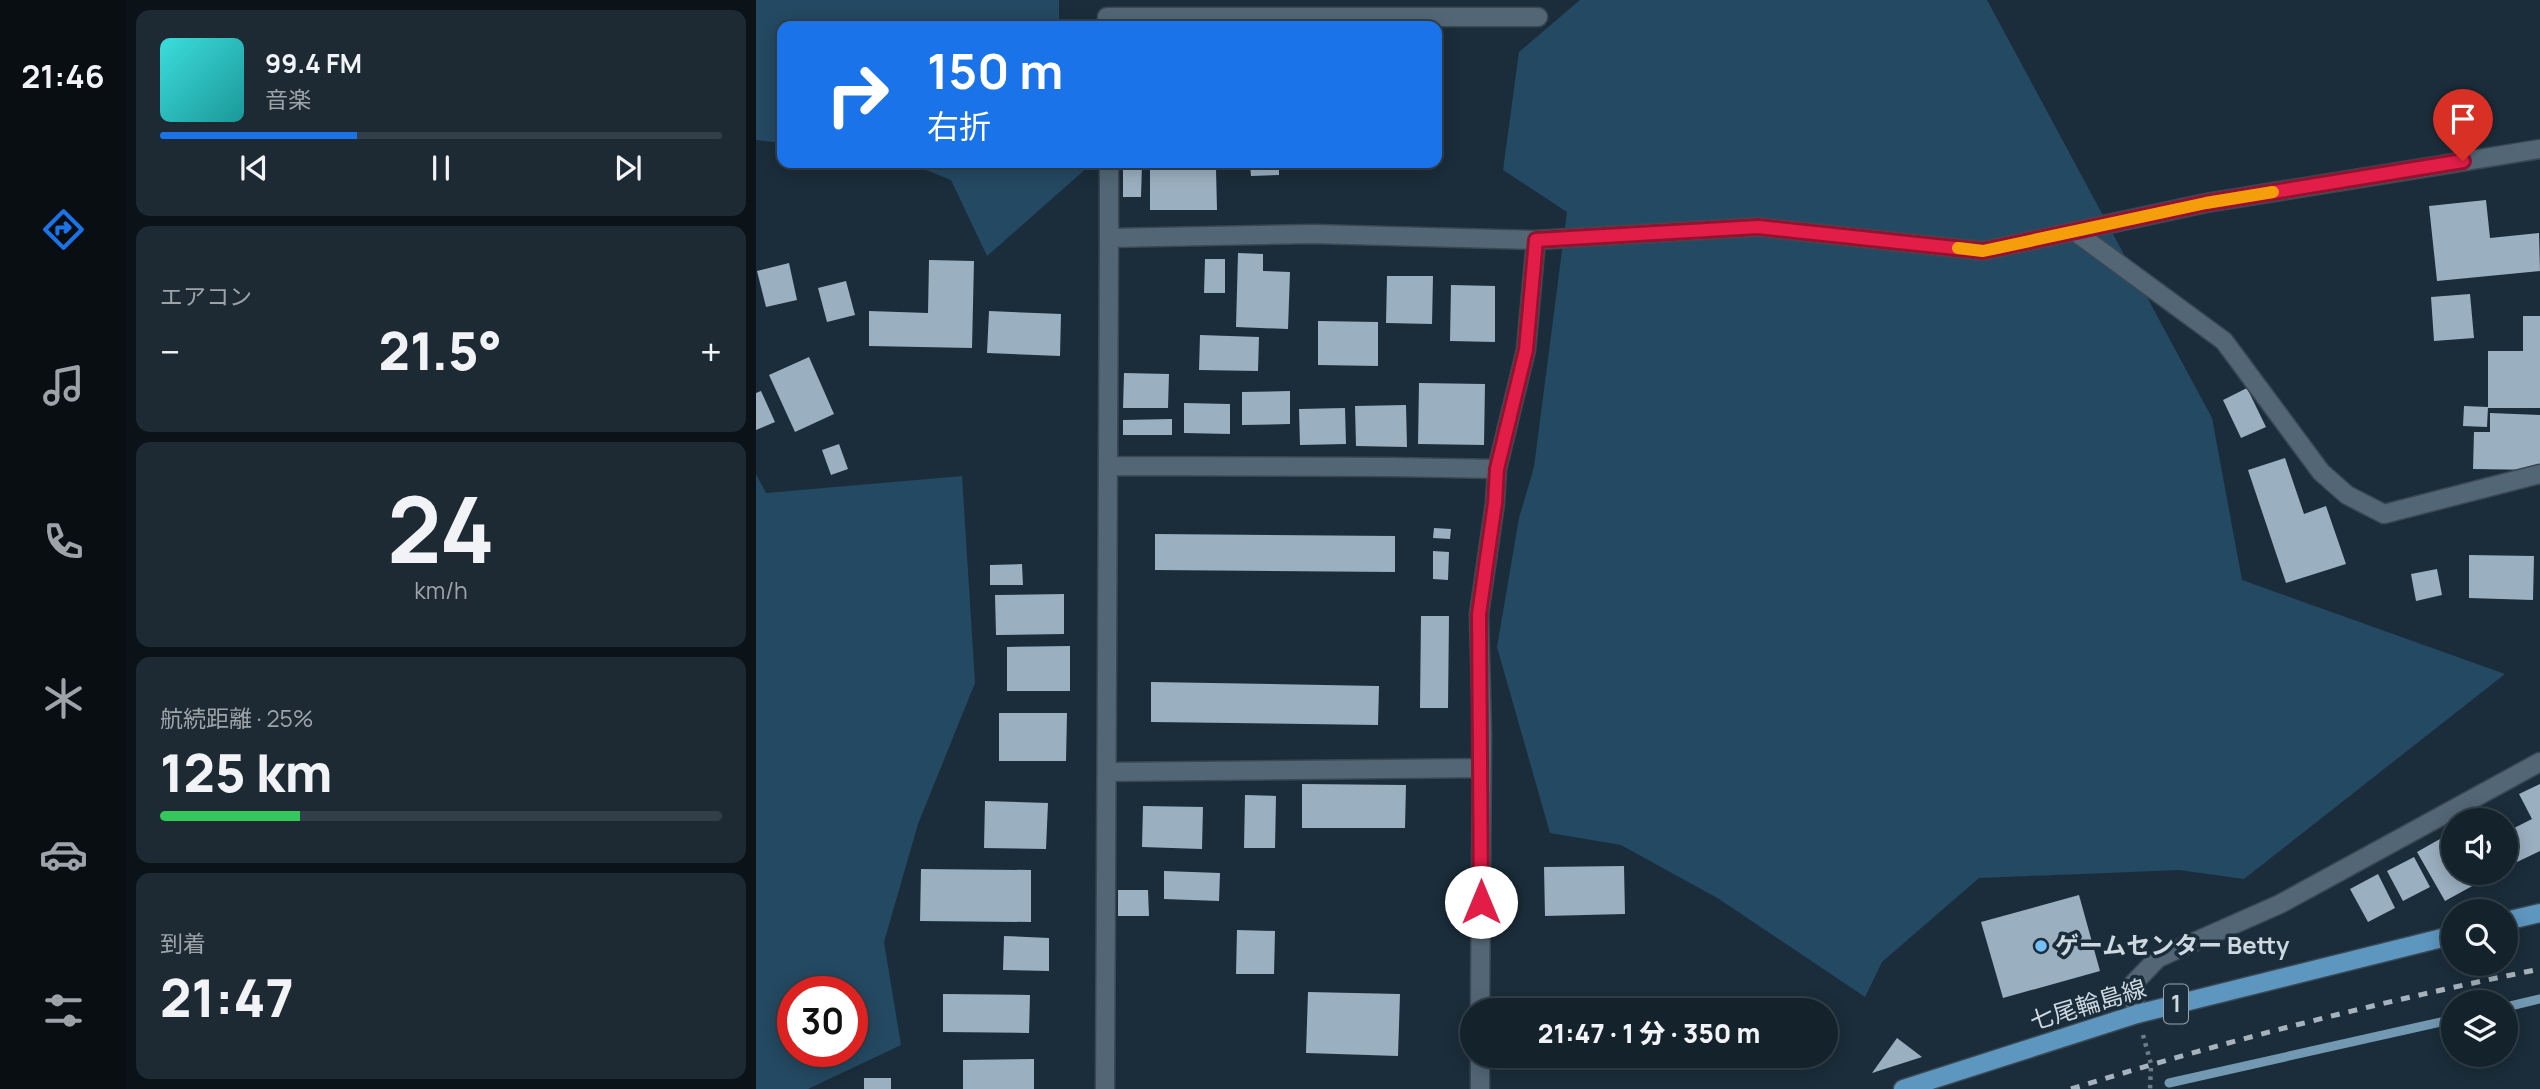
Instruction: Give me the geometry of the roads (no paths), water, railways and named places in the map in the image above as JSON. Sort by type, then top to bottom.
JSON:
[{"type":"main road","points":[[2518,918],[2540,913]]},
{"type":"main road","name":"七尾輪島線","points":[[1903,1089],[2137,1014],[2441,937]]},
{"type":"street","points":[[1107,21],[1107,17],[1538,18]]},
{"type":"street","points":[[1109,237],[1314,234],[1536,240],[1758,227],[1983,251],[2206,203],[2540,149]]},
{"type":"street","points":[[1105,1089],[1110,467],[1109,168]]},
{"type":"street","points":[[2074,231],[2224,341],[2321,472],[2347,495],[2384,514],[2540,474]]},
{"type":"street","points":[[1480,998],[1479,614],[1495,503],[1497,469],[1526,350],[1536,240]]},
{"type":"street","points":[[1110,467],[1497,469]]},
{"type":"street","points":[[2137,1014],[2132,985],[2158,958],[2280,904],[2540,762]]},
{"type":"street","points":[[1107,772],[1481,768]]},
{"type":"street","points":[[1480,1068],[1480,1089]]},
{"type":"waterway","points":[[2518,1004],[2540,999]]},
{"type":"waterway","points":[[2169,1083],[2441,1022]]},
{"type":"railway","points":[[2071,1089],[2304,1023],[2540,969]]},
{"type":"place","name":"ゲームセンター Betty","points":[[2041,946]]}]
